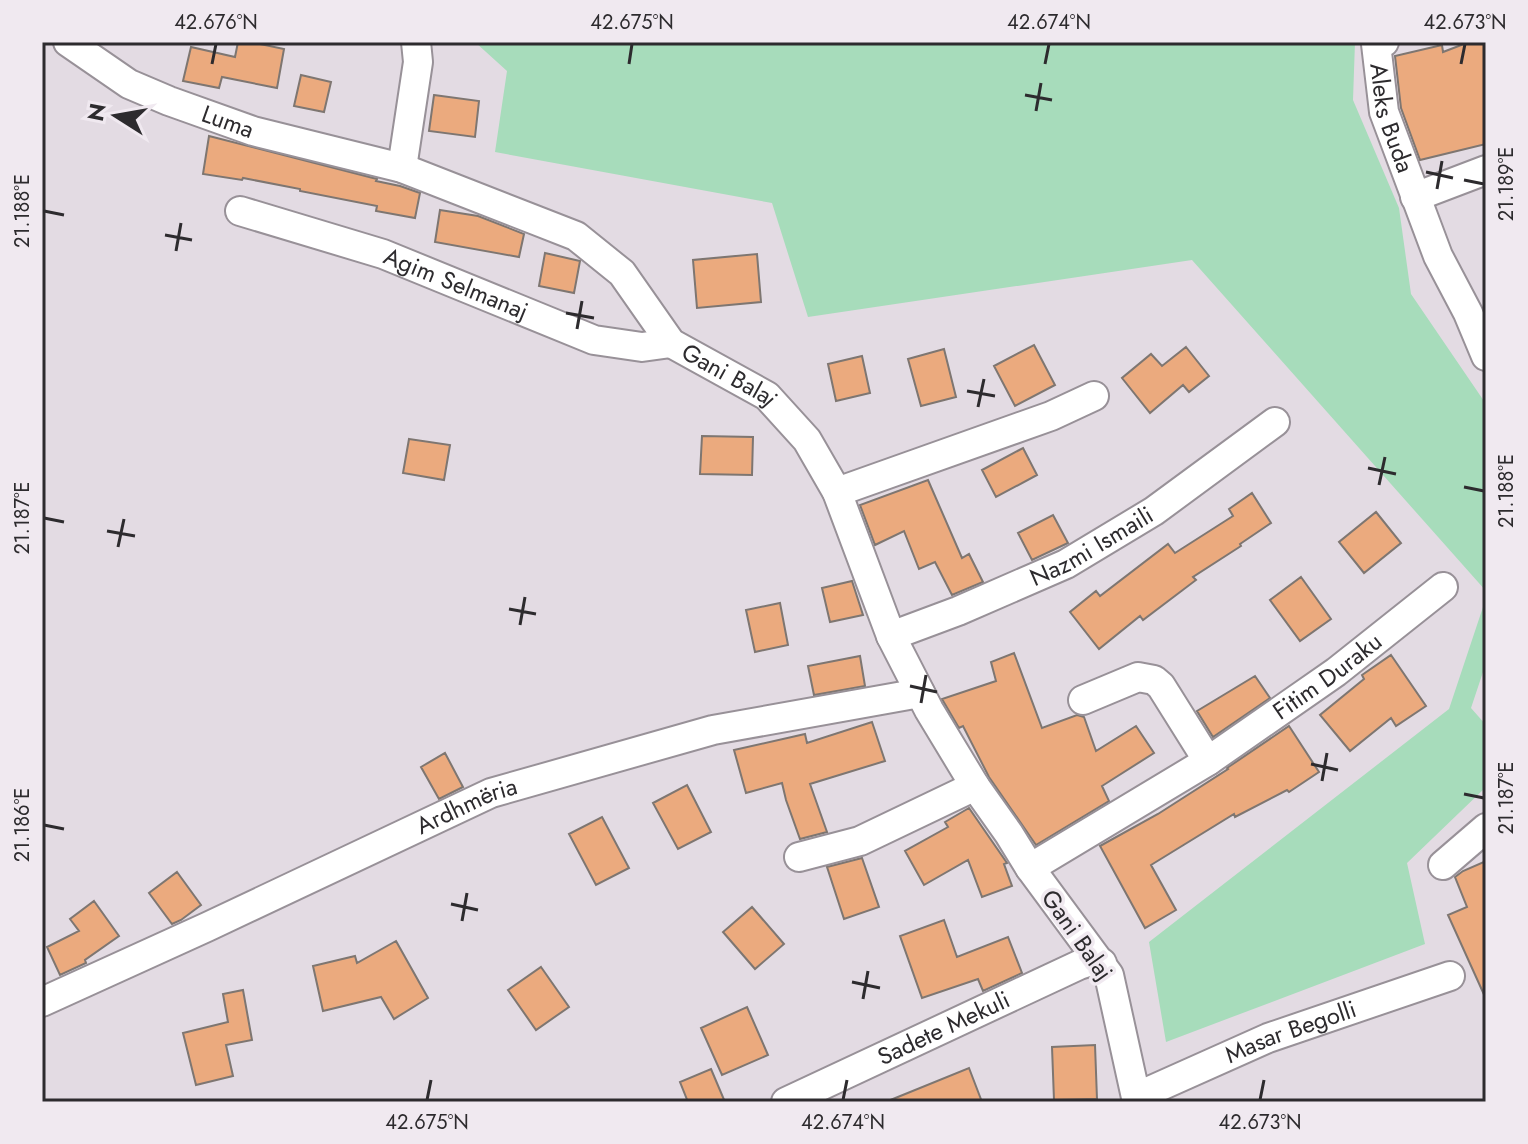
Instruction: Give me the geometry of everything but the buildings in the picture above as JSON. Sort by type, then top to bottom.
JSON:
[{"type":"street","name":"Luma","points":[[68,42],[129,84],[169,101],[253,131],[402,168],[576,236],[622,273],[671,343]]},
{"type":"street","points":[[402,168],[418,62],[416,42]]},
{"type":"street","name":"Aleks Buda","points":[[1384,42],[1376,44],[1384,112],[1438,256],[1486,356]]},
{"type":"street","name":"Aleks Buda","points":[[1415,197],[1486,170]]},
{"type":"street","name":"Agim Selmanaj","points":[[240,211],[383,254],[594,340],[642,347],[671,343]]},
{"type":"street","name":"Gani Balaj","points":[[671,343],[767,396],[807,440],[837,492],[891,636],[929,710],[1030,868],[1109,975],[1137,1099]]},
{"type":"street","points":[[837,492],[1051,416],[1094,396]]},
{"type":"street","name":"Nazmi Ismaili","points":[[891,636],[1066,564],[1154,511],[1275,422]]},
{"type":"street","name":"Fitim Duraku","points":[[1030,868],[1208,761],[1336,672],[1443,587]]},
{"type":"street","points":[[1083,700],[1138,677],[1154,680],[1161,686],[1208,761]]},
{"type":"street","name":"Ardhmëria","points":[[42,1002],[491,793],[713,730],[920,693]]},
{"type":"street","points":[[799,857],[860,841],[975,786]]},
{"type":"street","points":[[1443,865],[1486,828]]},
{"type":"street","name":"Sadete Mekuli","points":[[786,1102],[1079,965],[1091,961],[1102,963]]},
{"type":"street","name":"Masar Begolli","points":[[1137,1099],[1268,1038],[1450,976]]},
{"type":"green space","points":[[475,42],[1355,42],[1353,100],[1399,208],[1411,294],[1486,404],[1486,591],[1192,260],[808,317],[772,203],[495,152],[507,71]]},
{"type":"green space","points":[[1486,598],[1486,663],[1471,708],[1486,725],[1486,787],[1407,863],[1425,944],[1166,1042],[1149,942],[1449,709]]}]
